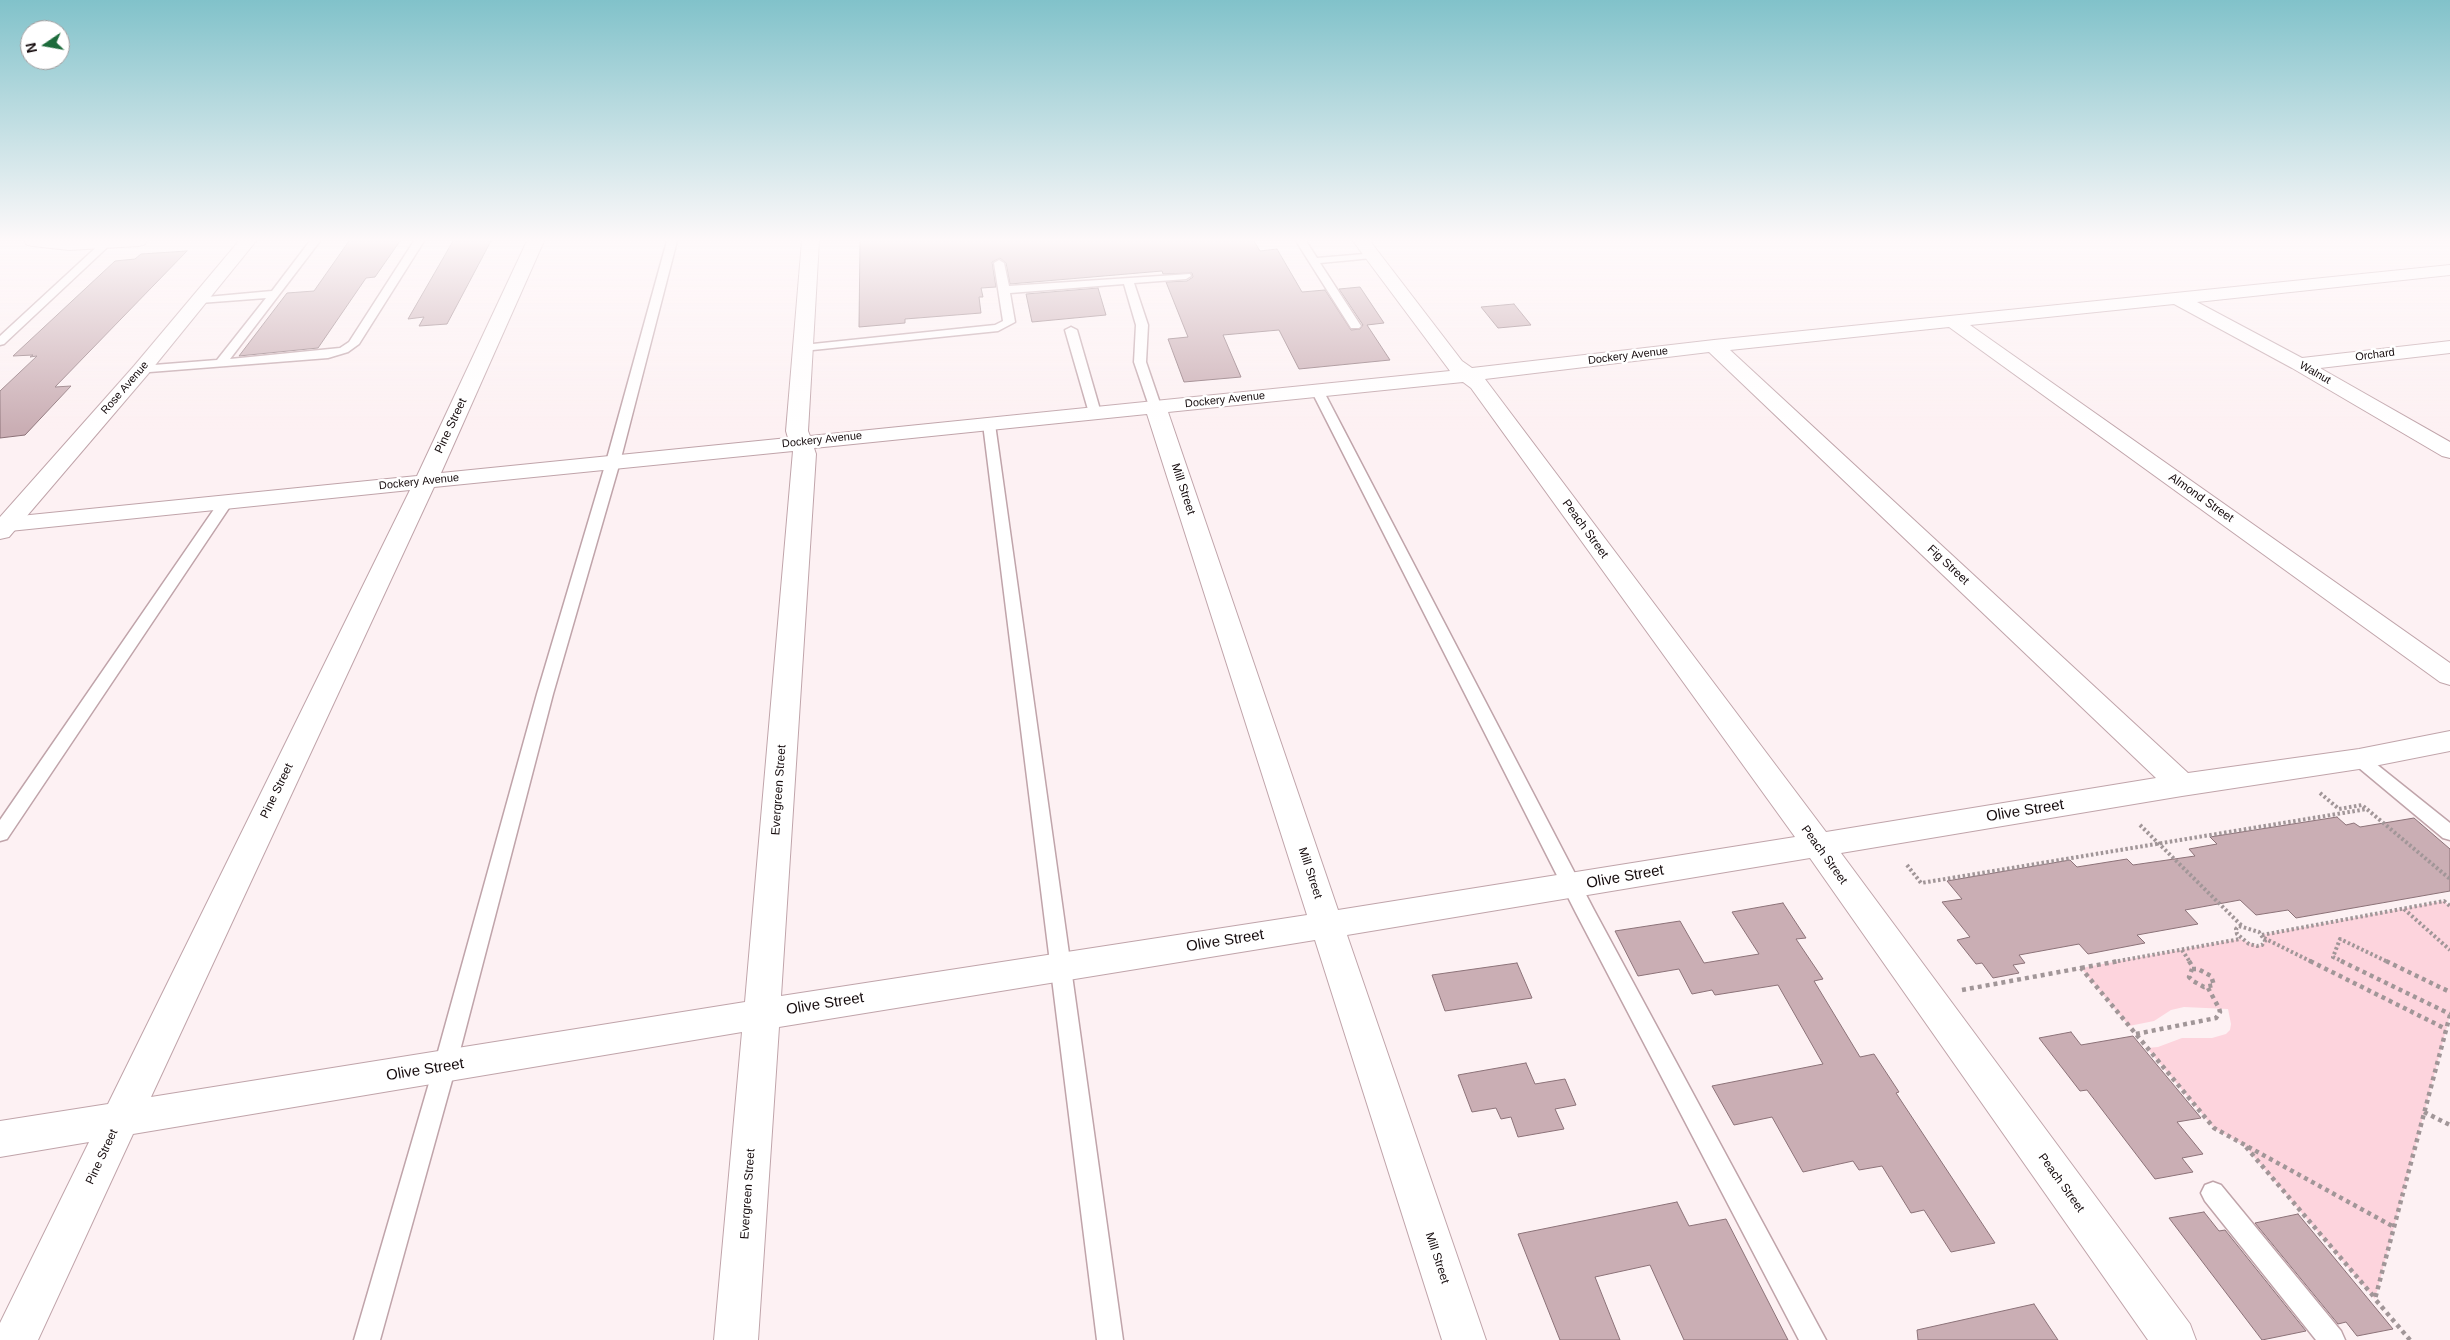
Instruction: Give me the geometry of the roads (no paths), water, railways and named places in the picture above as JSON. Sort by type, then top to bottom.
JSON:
[{"type":"street","name":"Rose Avenue","points":[[2,527],[197,304]]},
{"type":"street","name":"Pine Street","points":[[15,1340],[426,481],[507,304]]},
{"type":"street","name":"Evergreen Street","points":[[736,1340],[805,454],[797,431],[806,304]]},
{"type":"street","name":"Peach Street","points":[[1408,304],[1455,366],[1478,384],[1817,844],[2174,1340]]},
{"type":"street","name":"Dockery Avenue","points":[[2,527],[801,442],[1468,375],[1714,346],[2123,304]]},
{"type":"street","name":"Walnut","points":[[2187,304],[2299,364],[2450,451]]},
{"type":"street","name":"Almond Street","points":[[1952,321],[2450,676]]},
{"type":"street","name":"Fig Street","points":[[1714,346],[2182,785]]},
{"type":"street","name":"Orchard","points":[[2299,364],[2450,347]]},
{"type":"street","name":"Mill Street","points":[[1155,406],[1464,1340]]},
{"type":"street","name":"Olive Street","points":[[0,1140],[762,1014],[1572,886],[2182,785],[2359,759],[2450,742]]},
{"type":"lane","points":[[0,342],[41,304]]},
{"type":"lane","points":[[221,363],[268,304]]},
{"type":"lane","points":[[141,370],[328,354],[349,348],[378,304]]},
{"type":"lane","points":[[367,1340],[445,1066],[545,694],[612,462],[655,304]]},
{"type":"lane","points":[[803,348],[998,328],[1009,322],[1006,304]]},
{"type":"lane","points":[[1135,304],[1142,325],[1140,362],[1155,406]]},
{"type":"lane","points":[[1340,304],[1355,326]]},
{"type":"lane","points":[[1071,330],[1094,412]]},
{"type":"lane","points":[[1317,390],[1572,886],[1813,1340]]},
{"type":"lane","points":[[988,424],[1000,524],[1062,967],[1110,1340]]},
{"type":"lane","points":[[0,834],[226,502]]},
{"type":"lane","points":[[2359,759],[2450,833]]},
{"type":"lane","points":[[2213,1193],[2332,1340]]}]
